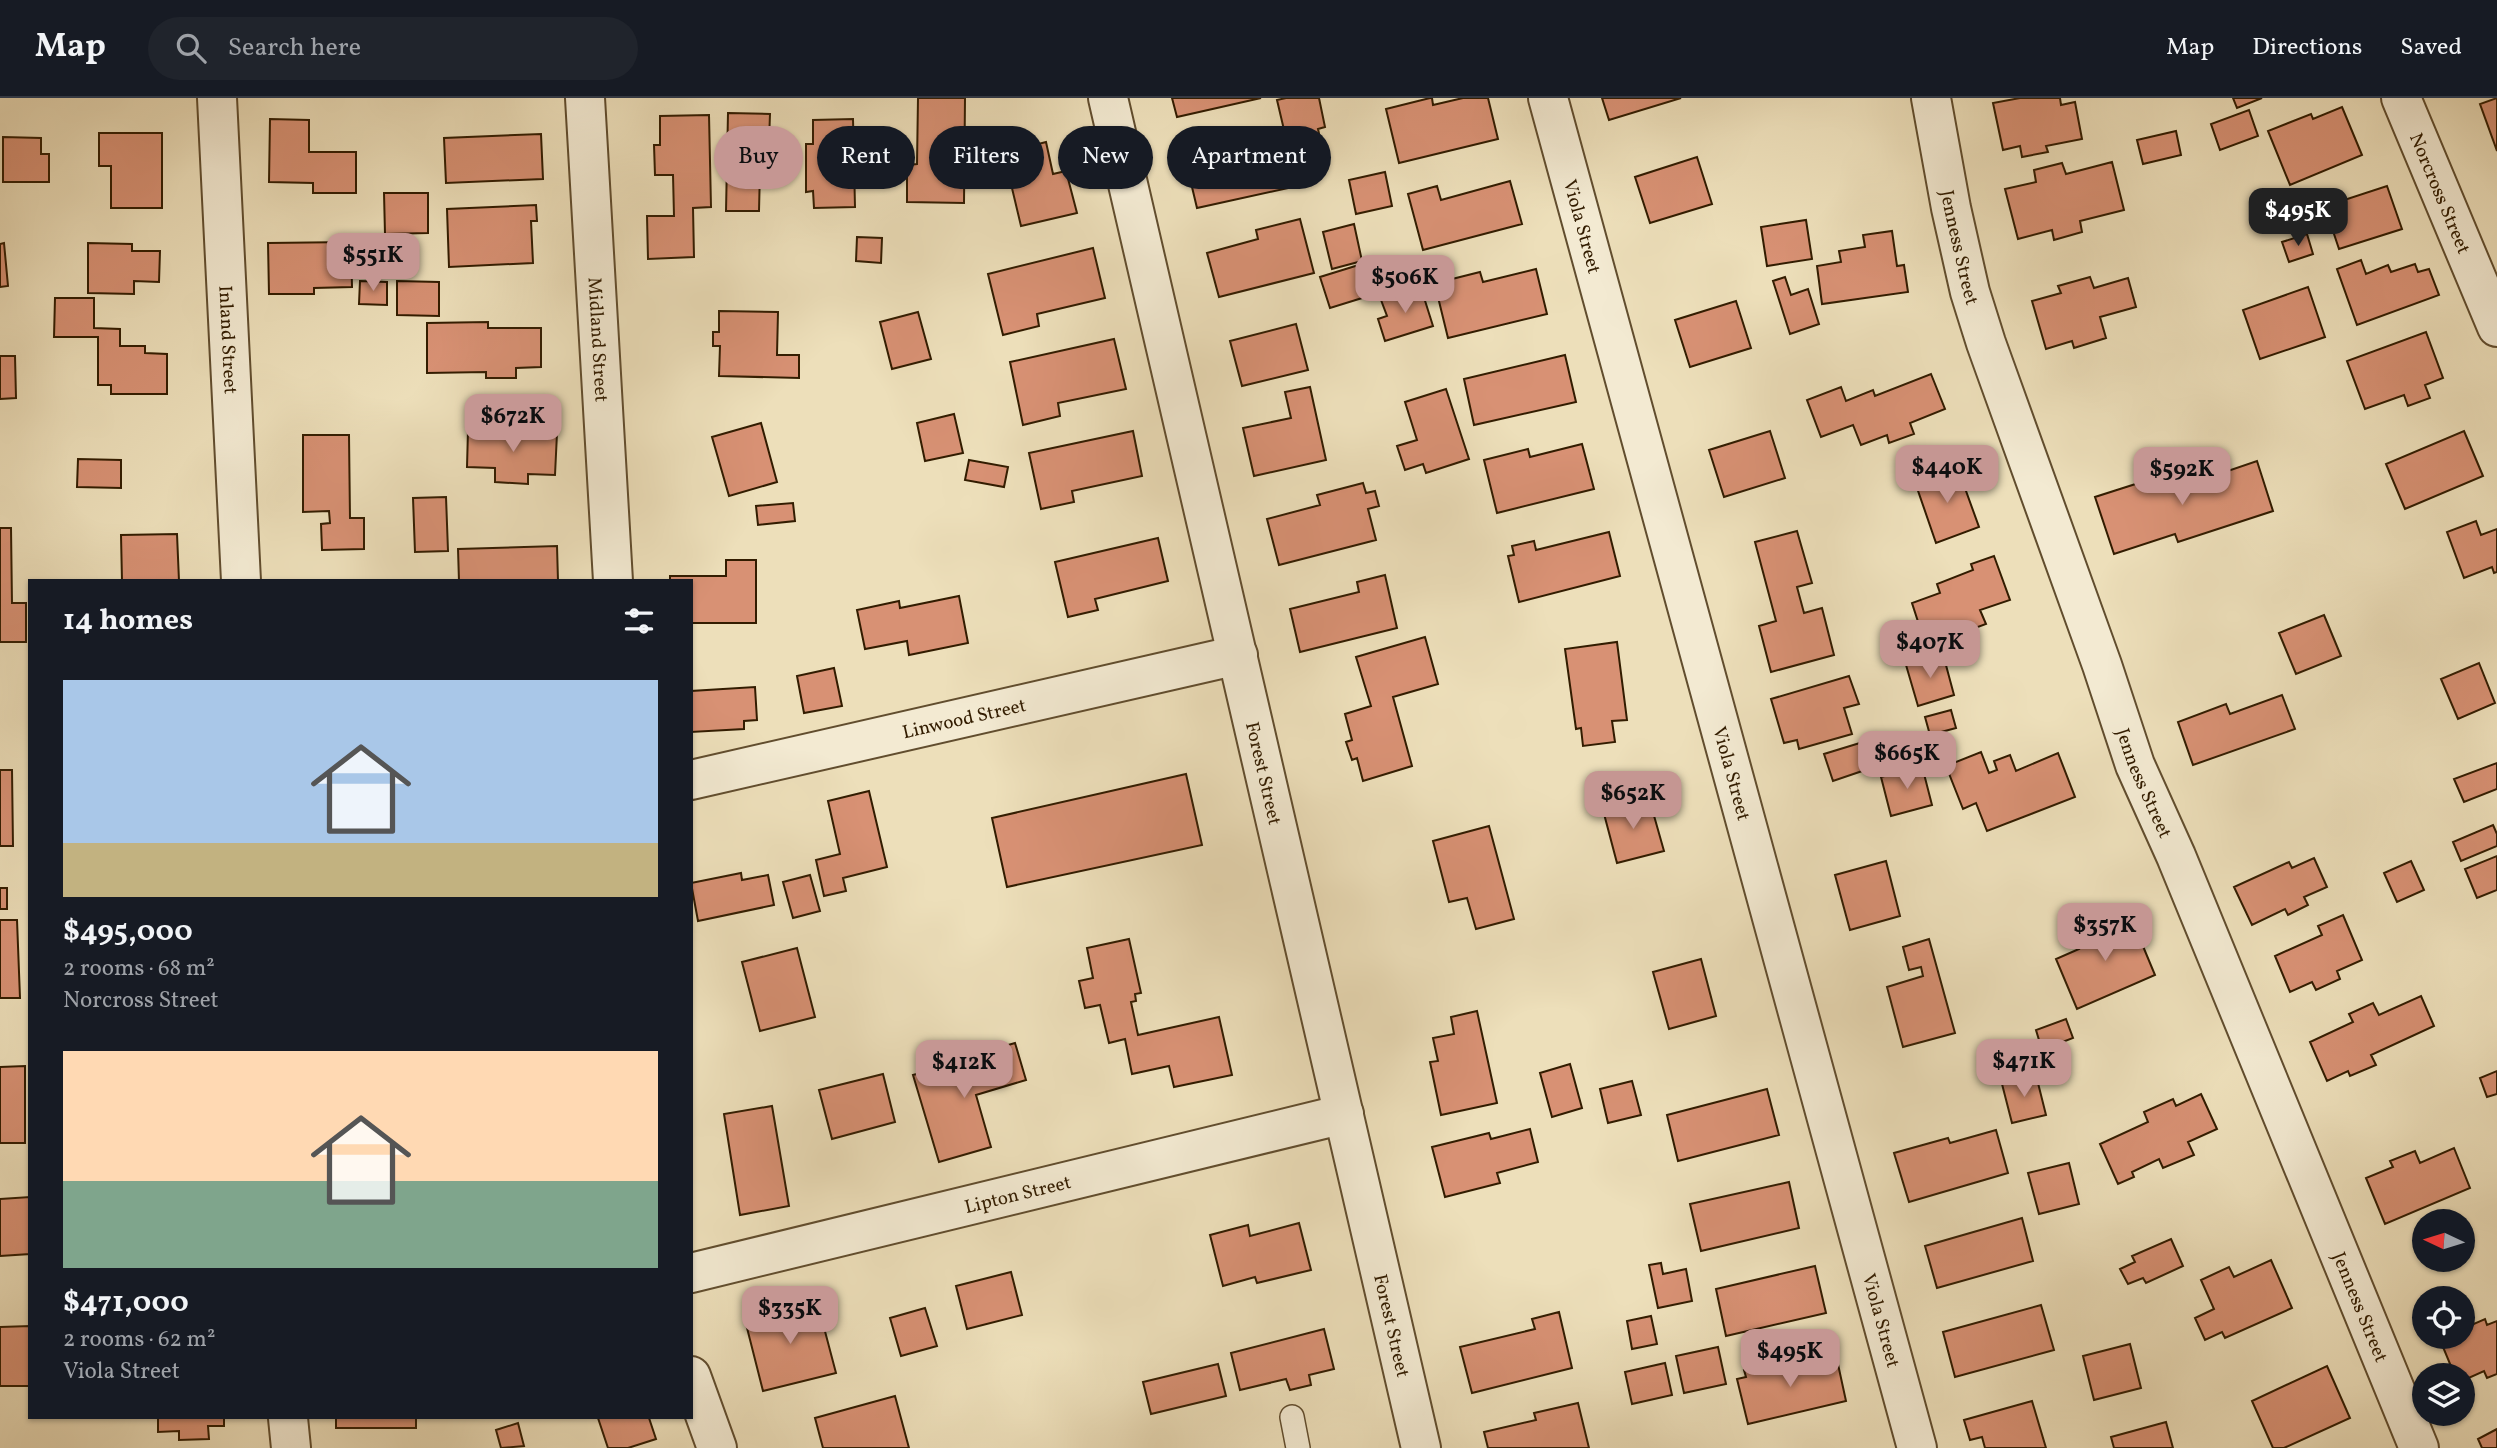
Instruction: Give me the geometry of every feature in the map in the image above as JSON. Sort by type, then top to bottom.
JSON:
[{"type":"street","name":"Inland Street","points":[[218,98],[241,579]]},
{"type":"street","name":"Midland Street","points":[[586,98],[613,579]]},
{"type":"street","name":"Forest Street","points":[[1108,98],[1421,1448]]},
{"type":"street","name":"Viola Street","points":[[1548,98],[1917,1448]]},
{"type":"street","name":"Jenness Street","points":[[1931,98],[1970,292],[2004,396],[2136,765],[2176,856],[2419,1448]]},
{"type":"street","name":"Norcross Street","points":[[2401,98],[2497,327]]},
{"type":"street","name":"Linwood Street","points":[[693,780],[1238,655]]},
{"type":"street","name":"Lipton Street","points":[[693,1273],[1344,1114]]},
{"type":"street","points":[[693,1382],[717,1448]]},
{"type":"street","points":[[288,1419],[291,1448]]},
{"type":"lane","points":[[1292,1417],[1298,1448]]},
{"type":"building","points":[[918,98],[965,98],[965,126],[929,126],[929,189],[964,189],[964,203],[907,202],[907,189],[915,189]]},
{"type":"building","points":[[1172,98],[1261,98],[1177,117]]},
{"type":"building","points":[[1319,98],[1325,126],[1283,126],[1277,100]]},
{"type":"building","points":[[1432,98],[1433,105],[1463,98],[1488,98],[1498,139],[1399,163],[1386,109]]},
{"type":"building","points":[[1602,98],[1681,98],[1609,120]]},
{"type":"building","points":[[2020,98],[2060,98],[2061,105],[2075,102],[2082,139],[2046,146],[2048,152],[2022,157],[2020,146],[2003,150],[1993,103]]},
{"type":"building","points":[[2233,98],[2262,98],[2237,108]]},
{"type":"building","points":[[2497,98],[2497,151],[2480,104]]},
{"type":"building","points":[[2342,107],[2362,155],[2290,185],[2268,131],[2311,114],[2313,119]]},
{"type":"building","points":[[2249,110],[2258,136],[2220,150],[2211,124]]},
{"type":"building","points":[[728,113],[770,114],[770,126],[728,126]]},
{"type":"building","points":[[709,115],[711,207],[693,208],[694,257],[648,259],[647,216],[674,216],[673,175],[655,175],[654,145],[660,145],[660,116]]},
{"type":"building","points":[[270,119],[309,120],[309,152],[356,152],[356,193],[313,193],[313,183],[269,182]]},
{"type":"building","points":[[853,119],[853,126],[817,126],[817,189],[855,189],[855,207],[814,208],[813,191],[806,192],[806,144],[813,144],[813,120]]},
{"type":"building","points":[[2176,131],[2181,155],[2143,164],[2137,140]]},
{"type":"building","points":[[99,133],[162,133],[162,208],[111,208],[111,166],[99,166]]},
{"type":"building","points":[[541,134],[543,179],[446,183],[444,138]]},
{"type":"building","points":[[3,137],[41,138],[41,154],[49,154],[49,182],[3,182]]},
{"type":"building","points":[[1044,143],[1053,174],[1058,173],[1058,189],[1071,189],[1077,213],[1021,226],[1012,189],[1044,189]]},
{"type":"building","points":[[1697,157],[1712,204],[1650,223],[1635,177]]},
{"type":"building","points":[[2112,162],[2124,210],[2080,221],[2082,232],[2054,240],[2052,230],[2018,239],[2005,189],[2036,182],[2034,170],[2062,163],[2066,174]]},
{"type":"building","points":[[1385,172],[1392,206],[1356,214],[1349,180]]},
{"type":"building","points":[[1510,181],[1522,224],[1423,250],[1408,194],[1437,186],[1441,200]]},
{"type":"building","points":[[2387,186],[2402,229],[2339,249],[2331,225],[2316,230],[2305,197],[2322,191],[2326,206]]},
{"type":"building","points":[[726,189],[760,189],[759,211],[726,211]]},
{"type":"building","points":[[1192,189],[1284,189],[1197,208]]},
{"type":"building","points":[[384,193],[428,193],[428,233],[385,234]]},
{"type":"building","points":[[536,205],[537,221],[531,221],[533,263],[449,267],[447,209]]},
{"type":"building","points":[[1300,219],[1314,273],[1219,297],[1207,253],[1258,239],[1256,230]]},
{"type":"building","points":[[1806,220],[1812,259],[1767,266],[1761,227]]},
{"type":"building","points":[[1354,224],[1362,261],[1332,269],[1323,232]]},
{"type":"building","points":[[1892,231],[1897,266],[1904,265],[1908,292],[1822,304],[1817,266],[1841,262],[1839,251],[1865,247],[1863,235]]},
{"type":"building","points":[[2307,234],[2313,254],[2289,262],[2282,242]]},
{"type":"building","points":[[857,237],[882,238],[881,263],[856,261]]},
{"type":"building","points":[[351,242],[352,287],[314,288],[314,294],[269,294],[268,243]]},
{"type":"building","points":[[4,243],[8,286],[0,287],[0,244]]},
{"type":"building","points":[[88,243],[132,244],[132,251],[160,251],[159,282],[134,281],[134,294],[88,293]]},
{"type":"building","points":[[1093,248],[1105,298],[1037,314],[1039,326],[1003,335],[988,274]]},
{"type":"building","points":[[2361,260],[2366,274],[2388,265],[2391,272],[2415,264],[2418,272],[2429,269],[2439,295],[2357,325],[2337,269]]},
{"type":"building","points":[[1365,263],[1375,294],[1330,308],[1320,277]]},
{"type":"building","points":[[1536,269],[1547,314],[1448,338],[1437,293],[1446,291],[1444,281],[1480,272],[1483,282]]},
{"type":"building","points":[[1785,277],[1791,295],[1808,289],[1819,324],[1790,334],[1773,281]]},
{"type":"building","points":[[2090,277],[2094,288],[2128,278],[2136,307],[2100,317],[2106,338],[2074,348],[2072,341],[2046,349],[2032,301],[2061,293],[2058,286]]},
{"type":"building","points":[[360,281],[387,282],[387,305],[359,304]]},
{"type":"building","points":[[397,281],[439,282],[439,316],[397,315]]},
{"type":"building","points":[[2308,287],[2325,337],[2260,359],[2243,310]]},
{"type":"building","points":[[1421,288],[1433,326],[1385,341],[1378,319],[1387,316],[1381,300]]},
{"type":"building","points":[[55,298],[94,298],[94,328],[120,329],[120,346],[145,346],[145,353],[167,354],[167,394],[111,394],[111,385],[98,385],[98,337],[54,337]]},
{"type":"building","points":[[1736,301],[1751,348],[1690,367],[1675,320]]},
{"type":"building","points":[[719,311],[778,312],[777,355],[799,355],[799,378],[719,376],[720,346],[713,346],[713,332],[719,332]]},
{"type":"building","points":[[918,312],[931,359],[892,369],[880,322]]},
{"type":"building","points":[[488,322],[488,328],[541,328],[541,367],[516,368],[516,378],[486,378],[486,372],[427,373],[427,323]]},
{"type":"building","points":[[1296,324],[1308,370],[1242,386],[1230,341]]},
{"type":"building","points":[[2426,332],[2443,378],[2425,385],[2430,398],[2408,406],[2404,395],[2365,409],[2347,361]]},
{"type":"building","points":[[1114,339],[1126,389],[1058,403],[1060,416],[1023,425],[1010,362]]},
{"type":"building","points":[[1565,355],[1576,402],[1474,425],[1464,379]]},
{"type":"building","points":[[0,356],[15,356],[16,398],[0,399]]},
{"type":"building","points":[[1931,374],[1945,409],[1910,423],[1914,434],[1889,443],[1887,435],[1861,445],[1853,425],[1821,437],[1807,400],[1841,387],[1846,401],[1873,390],[1875,396]]},
{"type":"building","points":[[1310,387],[1326,460],[1254,476],[1243,428],[1291,418],[1285,392]]},
{"type":"building","points":[[1446,389],[1469,459],[1426,473],[1423,464],[1405,470],[1397,446],[1417,440],[1405,402]]},
{"type":"building","points":[[954,414],[963,453],[925,461],[917,423]]},
{"type":"building","points":[[761,423],[777,482],[729,496],[712,437]]},
{"type":"building","points":[[468,430],[557,433],[555,475],[528,474],[528,484],[495,482],[495,468],[467,467]]},
{"type":"building","points":[[1133,431],[1142,476],[1072,491],[1074,502],[1041,509],[1029,453]]},
{"type":"building","points":[[1770,431],[1785,478],[1724,497],[1709,450]]},
{"type":"building","points":[[2464,431],[2483,476],[2405,509],[2386,464]]},
{"type":"building","points":[[303,435],[349,435],[350,518],[364,518],[364,549],[322,550],[321,524],[330,523],[329,511],[303,512]]},
{"type":"building","points":[[1582,444],[1594,489],[1497,513],[1484,460],[1528,449],[1530,457]]},
{"type":"building","points":[[78,459],[121,460],[121,488],[77,487]]},
{"type":"building","points":[[969,460],[1008,467],[1004,487],[965,480]]},
{"type":"building","points":[[2257,461],[2273,511],[2178,542],[2175,534],[2114,554],[2095,497],[2173,472],[2178,488]]},
{"type":"building","points":[[1957,466],[1979,527],[1936,543],[1915,482]]},
{"type":"building","points":[[1363,483],[1366,493],[1375,491],[1379,506],[1368,509],[1376,540],[1279,565],[1267,519],[1320,505],[1317,495]]},
{"type":"building","points":[[446,497],[448,551],[415,552],[413,498]]},
{"type":"building","points":[[793,503],[795,521],[758,525],[756,506]]},
{"type":"building","points":[[2476,521],[2481,535],[2497,529],[2497,572],[2494,573],[2492,567],[2464,578],[2447,532]]},
{"type":"building","points":[[0,528],[11,528],[12,603],[26,603],[26,642],[0,642]]},
{"type":"building","points":[[1797,531],[1812,583],[1797,587],[1804,613],[1822,608],[1834,655],[1771,672],[1759,626],[1776,621],[1755,542]]},
{"type":"building","points":[[1609,532],[1620,576],[1519,602],[1508,556],[1514,555],[1512,546],[1534,541],[1536,550]]},
{"type":"building","points":[[177,534],[179,579],[122,579],[121,535]]},
{"type":"building","points":[[1158,538],[1168,581],[1095,599],[1098,610],[1068,617],[1055,562]]},
{"type":"building","points":[[557,546],[558,579],[459,579],[458,549]]},
{"type":"building","points":[[1994,556],[2010,600],[1980,610],[1986,624],[1959,634],[1955,622],[1922,634],[1912,603],[1940,593],[1937,584],[1973,570],[1971,564]]},
{"type":"building","points":[[726,560],[756,560],[756,623],[693,623],[693,579],[670,579],[670,576],[726,576]]},
{"type":"building","points":[[1385,575],[1397,628],[1300,652],[1290,609],[1359,592],[1357,582]]},
{"type":"building","points":[[959,596],[968,643],[909,655],[907,641],[865,649],[857,610],[899,601],[900,608]]},
{"type":"building","points":[[2324,615],[2341,656],[2296,674],[2279,633]]},
{"type":"building","points":[[1425,637],[1438,684],[1393,697],[1412,766],[1363,781],[1357,758],[1352,760],[1346,742],[1352,740],[1345,714],[1371,706],[1356,657]]},
{"type":"building","points":[[1617,642],[1627,720],[1612,721],[1615,742],[1583,746],[1581,728],[1576,729],[1565,649]]},
{"type":"building","points":[[1943,654],[1954,695],[1918,706],[1906,665]]},
{"type":"building","points":[[2479,663],[2495,703],[2458,719],[2441,679]]},
{"type":"building","points":[[834,668],[842,706],[804,713],[797,676]]},
{"type":"building","points":[[1849,676],[1859,704],[1844,708],[1852,734],[1799,749],[1797,740],[1784,743],[1771,699]]},
{"type":"building","points":[[755,687],[757,720],[744,721],[744,729],[693,732],[693,691]]},
{"type":"building","points":[[2282,695],[2295,729],[2193,765],[2178,722],[2226,704],[2230,714]]},
{"type":"building","points":[[1951,710],[1956,728],[1930,735],[1925,717]]},
{"type":"building","points":[[1863,742],[1871,768],[1833,781],[1824,754]]},
{"type":"building","points":[[1981,752],[1989,773],[1997,770],[1994,761],[2010,755],[2016,771],[2058,753],[2075,797],[1987,831],[1976,803],[1963,809],[1946,766]]},
{"type":"building","points":[[2497,763],[2497,789],[2464,802],[2454,779]]},
{"type":"building","points":[[1922,766],[1932,805],[1891,816],[1881,777]]},
{"type":"building","points":[[0,770],[12,770],[13,846],[0,846]]},
{"type":"building","points":[[1186,774],[1202,845],[1007,887],[992,818]]},
{"type":"building","points":[[869,791],[887,867],[843,878],[846,891],[824,896],[816,860],[840,854],[828,801]]},
{"type":"building","points":[[1649,798],[1664,851],[1617,863],[1603,810]]},
{"type":"building","points":[[2493,825],[2497,834],[2497,846],[2461,861],[2453,842]]},
{"type":"building","points":[[1489,826],[1514,919],[1476,929],[1467,898],[1449,902],[1433,841]]},
{"type":"building","points":[[2497,856],[2497,890],[2477,898],[2465,869]]},
{"type":"building","points":[[2314,858],[2327,887],[2304,897],[2308,905],[2288,915],[2285,909],[2252,925],[2234,887],[2289,862],[2292,868]]},
{"type":"building","points":[[1886,861],[1900,916],[1850,930],[1835,875]]},
{"type":"building","points":[[2411,861],[2424,890],[2397,902],[2384,873]]},
{"type":"building","points":[[741,873],[742,880],[768,875],[774,905],[698,921],[693,883]]},
{"type":"building","points":[[810,875],[820,911],[793,918],[783,882]]},
{"type":"building","points":[[0,888],[7,888],[7,909],[0,909]]},
{"type":"building","points":[[2130,915],[2155,975],[2077,1009],[2056,959],[2079,949],[2074,939]]},
{"type":"building","points":[[2343,915],[2362,960],[2337,971],[2340,979],[2316,990],[2312,982],[2290,992],[2275,956],[2322,935],[2318,926]]},
{"type":"building","points":[[0,920],[17,920],[20,998],[0,998]]},
{"type":"building","points":[[1129,939],[1141,993],[1135,994],[1136,1001],[1131,1002],[1138,1035],[1219,1017],[1232,1075],[1174,1087],[1169,1066],[1132,1074],[1125,1039],[1109,1043],[1100,1005],[1085,1008],[1079,981],[1093,978],[1087,948]]},
{"type":"building","points":[[1929,939],[1955,1033],[1903,1047],[1887,987],[1923,976],[1921,967],[1909,970],[1903,947]]},
{"type":"building","points":[[797,948],[815,1017],[760,1031],[742,962]]},
{"type":"building","points":[[1701,959],[1716,1016],[1669,1029],[1653,972]]},
{"type":"building","points":[[2421,996],[2434,1026],[2371,1055],[2376,1065],[2350,1076],[2348,1071],[2327,1081],[2310,1042],[2353,1022],[2349,1014],[2373,1003],[2379,1015]]},
{"type":"building","points":[[1477,1011],[1497,1103],[1441,1115],[1430,1062],[1438,1061],[1433,1038],[1454,1034],[1451,1017]]},
{"type":"building","points":[[2066,1019],[2073,1038],[2042,1050],[2036,1030]]},
{"type":"building","points":[[1015,1043],[1026,1080],[976,1095],[991,1147],[939,1162],[913,1075],[964,1061],[968,1074],[982,1070],[977,1054]]},
{"type":"building","points":[[1570,1064],[1582,1108],[1552,1117],[1540,1073]]},
{"type":"building","points":[[25,1066],[25,1143],[0,1143],[0,1067]]},
{"type":"building","points":[[2497,1071],[2497,1094],[2487,1097],[2480,1078]]},
{"type":"building","points":[[883,1074],[895,1122],[832,1139],[819,1090]]},
{"type":"building","points":[[2036,1075],[2046,1115],[2012,1123],[2002,1084]]},
{"type":"building","points":[[1632,1081],[1641,1115],[1608,1123],[1600,1089]]},
{"type":"building","points":[[1767,1089],[1779,1135],[1678,1161],[1667,1115]]},
{"type":"building","points":[[2201,1094],[2217,1129],[2188,1142],[2194,1155],[2163,1168],[2159,1159],[2132,1172],[2134,1177],[2118,1184],[2100,1144],[2148,1122],[2144,1112],[2173,1099],[2176,1106]]},
{"type":"building","points":[[772,1106],[789,1206],[740,1215],[724,1114]]},
{"type":"building","points":[[1530,1129],[1538,1162],[1497,1173],[1500,1183],[1445,1197],[1432,1147],[1489,1133],[1491,1139]]},
{"type":"building","points":[[1996,1130],[2008,1173],[1909,1202],[1894,1153],[1948,1138],[1950,1143]]},
{"type":"building","points":[[2454,1148],[2470,1188],[2420,1209],[2412,1209],[2412,1213],[2385,1224],[2366,1178],[2393,1167],[2390,1161],[2415,1151],[2420,1163]]},
{"type":"building","points":[[2069,1163],[2079,1204],[2039,1214],[2028,1173]]},
{"type":"building","points":[[1789,1182],[1799,1228],[1701,1251],[1690,1204]]},
{"type":"building","points":[[28,1197],[28,1254],[0,1256],[0,1199]]},
{"type":"building","points":[[2022,1218],[2033,1261],[1937,1288],[1925,1246]]},
{"type":"building","points":[[1299,1223],[1311,1270],[1257,1283],[1255,1277],[1223,1286],[1210,1235],[1248,1225],[1250,1236]]},
{"type":"building","points":[[2171,1239],[2183,1266],[2146,1283],[2143,1278],[2128,1284],[2120,1269],[2135,1262],[2132,1256]]},
{"type":"building","points":[[2271,1260],[2292,1308],[2225,1338],[2222,1332],[2205,1340],[2195,1318],[2214,1309],[2201,1280],[2229,1267],[2234,1277]]},
{"type":"building","points":[[1661,1263],[1663,1274],[1686,1269],[1692,1301],[1658,1308],[1649,1265]]},
{"type":"building","points":[[1815,1266],[1826,1313],[1726,1336],[1716,1289]]},
{"type":"building","points":[[1011,1272],[1022,1315],[967,1329],[956,1286]]},
{"type":"building","points":[[817,1301],[836,1373],[763,1391],[745,1320]]},
{"type":"building","points":[[2041,1305],[2054,1350],[1955,1377],[1943,1332]]},
{"type":"building","points":[[925,1308],[937,1346],[901,1356],[890,1318]]},
{"type":"building","points":[[1559,1312],[1572,1368],[1472,1393],[1460,1347],[1535,1329],[1532,1319]]},
{"type":"building","points":[[1651,1316],[1657,1344],[1632,1349],[1627,1321]]},
{"type":"building","points":[[2485,1319],[2487,1325],[2497,1321],[2497,1374],[2487,1378],[2484,1371],[2475,1375],[2475,1363],[2450,1363],[2444,1349],[2475,1349],[2475,1323]]},
{"type":"building","points":[[28,1326],[28,1386],[0,1386],[0,1327]]},
{"type":"building","points":[[1324,1329],[1334,1369],[1309,1375],[1311,1385],[1290,1390],[1286,1379],[1240,1390],[1231,1353]]},
{"type":"building","points":[[2130,1344],[2141,1388],[2094,1400],[2083,1356]]},
{"type":"building","points":[[1718,1347],[1726,1384],[1684,1393],[1676,1356]]},
{"type":"building","points":[[1836,1355],[1846,1401],[1748,1424],[1737,1379],[1746,1377],[1744,1370],[1782,1362],[1783,1368]]},
{"type":"building","points":[[1665,1363],[1672,1395],[1632,1404],[1625,1372]]},
{"type":"building","points":[[1218,1364],[1226,1396],[1151,1414],[1143,1382]]},
{"type":"building","points":[[2327,1366],[2350,1418],[2284,1448],[2273,1448],[2252,1401]]},
{"type":"building","points":[[895,1396],[909,1448],[823,1448],[815,1418]]},
{"type":"building","points":[[2032,1401],[2046,1448],[1985,1448],[1982,1437],[1970,1440],[1964,1420]]},
{"type":"building","points":[[1578,1403],[1589,1448],[1488,1448],[1484,1432],[1536,1420],[1534,1413]]},
{"type":"building","points":[[158,1419],[224,1419],[224,1426],[208,1426],[209,1439],[179,1440],[179,1431],[158,1432]]},
{"type":"building","points":[[336,1419],[416,1419],[416,1428],[336,1428]]},
{"type":"building","points":[[598,1419],[649,1419],[656,1439],[628,1448],[608,1448]]},
{"type":"building","points":[[2166,1422],[2173,1448],[2114,1448],[2111,1437]]},
{"type":"building","points":[[518,1423],[524,1446],[501,1448],[496,1430]]},
{"type":"building","points":[[2497,1429],[2497,1448],[2482,1448],[2478,1439]]}]
